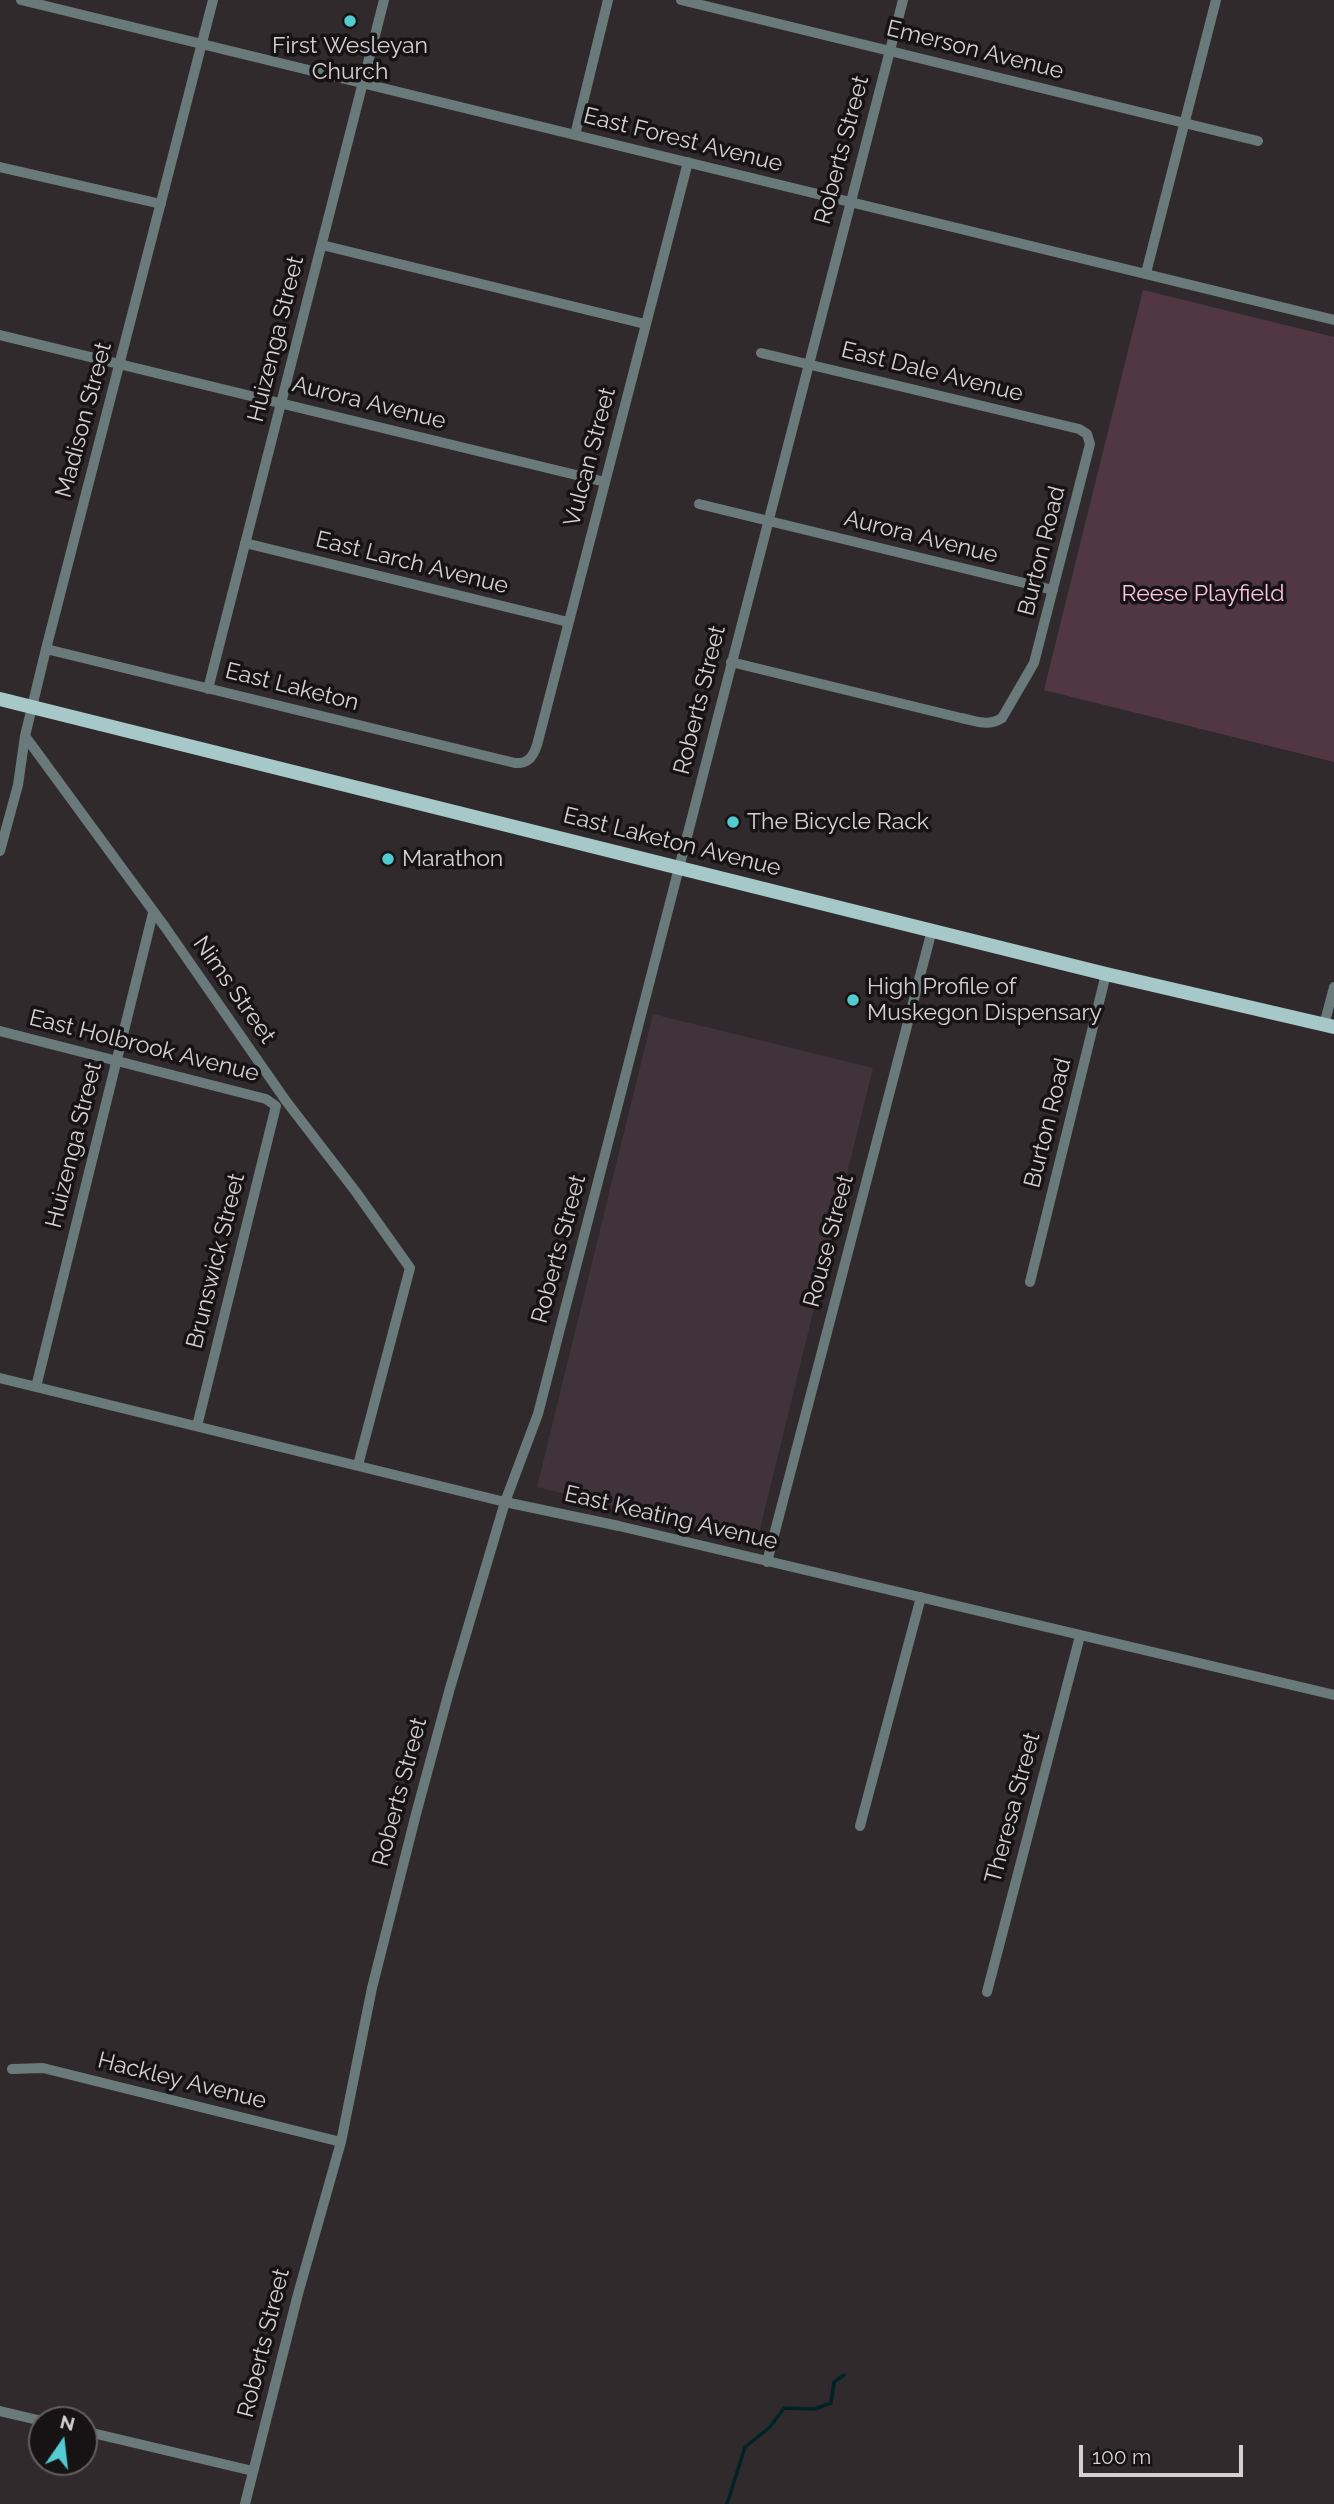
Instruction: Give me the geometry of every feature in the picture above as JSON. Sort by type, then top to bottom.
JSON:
[{"type":"main road","name":"East Laketon Avenue","points":[[0,699],[1106,974],[1329,1026]]},
{"type":"street","name":"East Forest Avenue","points":[[21,0],[1334,320]]},
{"type":"street","name":"Madison Street","points":[[0,851],[18,785],[25,736],[46,649],[213,0]]},
{"type":"street","name":"Huizenga Street","points":[[208,689],[384,0]]},
{"type":"street","points":[[575,135],[608,0]]},
{"type":"street","name":"Emerson Avenue","points":[[681,0],[1258,141]]},
{"type":"street","name":"Roberts Street","points":[[245,2504],[298,2294],[341,2142],[372,1988],[412,1827],[505,1502],[538,1414],[903,0]]},
{"type":"street","points":[[1146,274],[1216,0]]},
{"type":"street","name":"Vulcan Street","points":[[528,761],[535,752],[688,162]]},
{"type":"street","points":[[0,167],[162,204]]},
{"type":"street","points":[[322,245],[645,324]]},
{"type":"street","name":"Aurora Avenue","points":[[0,335],[605,482]]},
{"type":"street","name":"East Dale Avenue","points":[[761,353],[1079,429],[1087,434],[1089,439]]},
{"type":"street","name":"Burton Road","points":[[731,662],[986,724],[1002,718],[1034,663],[1089,450],[1089,439]]},
{"type":"street","name":"Aurora Avenue","points":[[699,504],[1053,590]]},
{"type":"street","name":"East Larch Avenue","points":[[245,543],[568,622]]},
{"type":"street","name":"East Laketon","points":[[46,649],[515,763],[528,761]]},
{"type":"street","name":"Nims Street","points":[[25,736],[286,1101],[410,1268],[358,1465]]},
{"type":"street","name":"Huizenga Street","points":[[36,1387],[153,913]]},
{"type":"street","name":"Rouse Street","points":[[766,1562],[932,930]]},
{"type":"street","name":"Burton Road","points":[[1030,1282],[1106,974]]},
{"type":"street","points":[[1329,1026],[1334,987]]},
{"type":"street","name":"East Holbrook Avenue","points":[[0,1031],[266,1098],[276,1106]]},
{"type":"street","name":"Brunswick Street","points":[[197,1426],[276,1106]]},
{"type":"street","name":"East Keating Avenue","points":[[0,1378],[505,1502],[619,1526],[1334,1695]]},
{"type":"street","points":[[860,1826],[921,1597]]},
{"type":"street","name":"Theresa Street","points":[[987,1992],[1080,1636]]},
{"type":"street","name":"Hackley Avenue","points":[[12,2069],[43,2068],[341,2142]]},
{"type":"street","points":[[0,2412],[28,2418]]},
{"type":"street","points":[[98,2434],[253,2471]]},
{"type":"shaded area","points":[[653,1014],[873,1068],[757,1541],[537,1487]]},
{"type":"green space","name":"Reese Playfield","points":[[1143,290],[1334,337],[1334,762],[1044,690]]},
{"type":"waterway","points":[[727,2504],[745,2447],[770,2427],[784,2408],[815,2409],[831,2403],[834,2382],[844,2375]]},
{"type":"place","name":"First Wesleyan Church","points":[[350,21]]},
{"type":"place","name":"The Bicycle Rack","points":[[733,822]]},
{"type":"place","name":"Marathon","points":[[388,859]]},
{"type":"place","name":"High Profile of Muskegon Dispensary","points":[[853,1000]]}]
